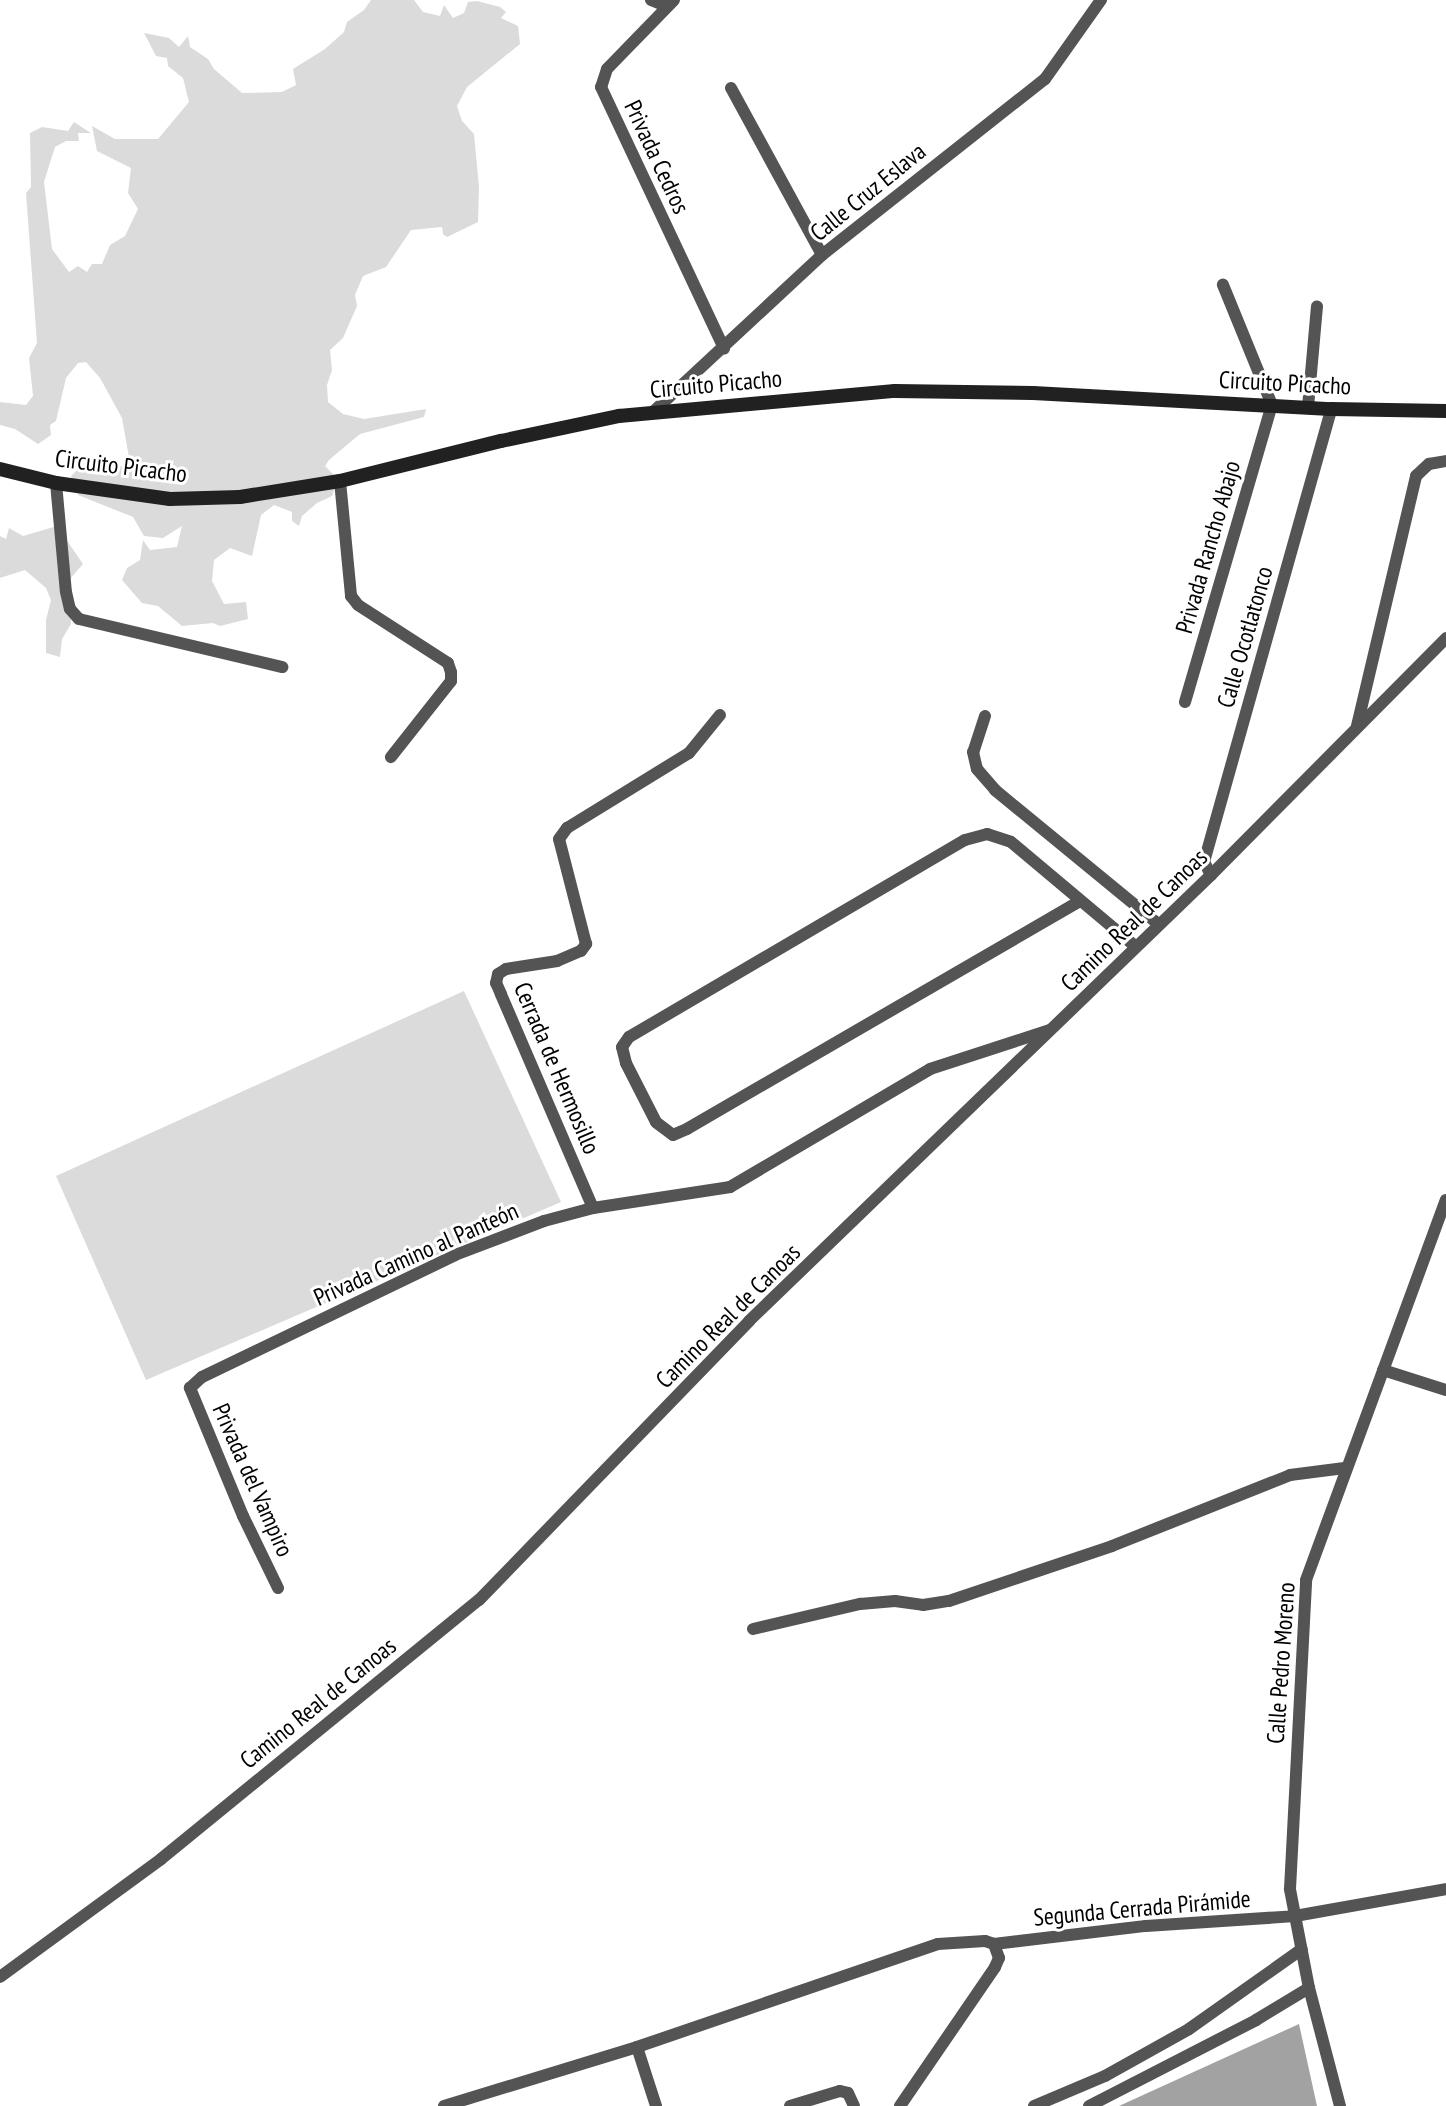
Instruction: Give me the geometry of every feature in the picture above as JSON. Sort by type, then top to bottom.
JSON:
[{"type":"main road","name":"Circuito Picacho","points":[[0,469],[56,483],[170,499],[240,497],[340,481],[501,441],[653,412],[894,391],[1033,393],[1331,409],[1446,411]]},
{"type":"street","points":[[651,0],[670,3]]},
{"type":"street","name":"Calle Cruz Eslava","points":[[653,412],[822,255],[1045,79],[1101,0]]},
{"type":"street","name":"Privada Cedros","points":[[670,3],[607,69],[601,87],[724,348]]},
{"type":"street","points":[[731,88],[822,255]]},
{"type":"street","points":[[1223,285],[1272,405]]},
{"type":"street","points":[[1308,407],[1317,306]]},
{"type":"street","name":"Privada Rancho Abajo","points":[[1185,702],[1272,405]]},
{"type":"street","name":"Calle Ocotlatonco","points":[[1211,875],[1204,862],[1331,409]]},
{"type":"street","points":[[1357,726],[1416,476],[1429,464],[1446,461]]},
{"type":"street","points":[[340,481],[351,596],[358,605],[448,663],[451,672],[451,681],[391,757]]},
{"type":"street","points":[[56,483],[66,592],[70,609],[79,619],[282,667]]},
{"type":"street","name":"Camino Real de Canoas","points":[[0,1977],[161,1859],[479,1600],[749,1321],[1054,1029],[1446,638]]},
{"type":"street","name":"Cerrada de Hermosillo","points":[[593,1208],[500,994],[496,983],[498,974],[506,969],[565,959],[582,951],[586,944],[559,839],[567,828],[689,753],[720,715]]},
{"type":"street","points":[[985,716],[973,752],[977,769],[995,790],[1158,924]]},
{"type":"street","points":[[1080,901],[673,1135],[656,1122],[625,1063],[622,1047],[629,1037],[965,840],[988,834],[1011,842],[1135,946]]},
{"type":"street","name":"Privada Camino al Panteón","points":[[190,1388],[214,1371],[454,1255],[544,1221],[593,1208],[730,1187],[930,1069],[1054,1029]]},
{"type":"street","name":"Calle Pedro Moreno","points":[[1340,2106],[1309,1988],[1290,1889],[1306,1580],[1345,1468],[1446,1200]]},
{"type":"street","points":[[1383,1370],[1446,1390]]},
{"type":"street","name":"Privada del Vampiro","points":[[190,1388],[243,1516],[278,1588]]},
{"type":"street","points":[[753,1629],[859,1604],[895,1601],[923,1605],[949,1601],[1112,1546],[1290,1475],[1345,1468]]},
{"type":"street","name":"Segunda Cerrada Pirámide","points":[[443,2106],[637,2047],[938,1944],[985,1941],[994,1944],[1146,1926],[1295,1916],[1446,1889]]},
{"type":"street","points":[[900,2106],[995,1967],[999,1958],[994,1944]]},
{"type":"street","points":[[1034,2106],[1105,2076],[1189,2029],[1302,1949]]},
{"type":"street","points":[[1089,2106],[1256,2020],[1309,1988]]},
{"type":"street","points":[[637,2047],[656,2106]]},
{"type":"street","points":[[790,2106],[840,2091],[848,2093],[854,2106]]},
{"type":"shaded area","points":[[371,0],[414,0],[423,12],[440,16],[444,5],[453,18],[464,13],[468,2],[477,1],[500,7],[506,12],[501,18],[518,26],[520,44],[467,87],[457,106],[462,121],[474,134],[479,187],[478,222],[447,237],[443,234],[442,227],[411,230],[386,267],[363,276],[355,295],[357,306],[343,338],[330,350],[332,370],[327,385],[328,402],[343,414],[364,419],[426,409],[424,417],[360,434],[325,466],[338,479],[332,496],[317,503],[302,516],[299,526],[292,521],[292,512],[274,505],[261,515],[252,556],[230,548],[214,560],[212,581],[224,604],[246,602],[248,619],[220,626],[213,623],[182,626],[158,606],[142,603],[122,580],[127,568],[140,560],[143,540],[150,550],[177,547],[182,526],[163,538],[144,536],[133,517],[78,495],[71,476],[76,471],[89,470],[96,465],[110,471],[130,463],[122,418],[100,378],[86,362],[78,363],[66,378],[56,421],[50,425],[51,435],[38,444],[15,429],[0,425],[0,402],[26,405],[33,396],[29,358],[37,343],[26,193],[31,187],[30,133],[42,127],[68,131],[74,122],[91,133],[78,133],[79,141],[66,141],[55,147],[44,182],[52,249],[69,272],[78,266],[87,272],[92,264],[102,264],[110,245],[125,236],[138,209],[128,193],[131,168],[97,151],[92,126],[115,139],[158,139],[189,102],[183,78],[168,66],[167,58],[156,56],[144,33],[169,38],[179,47],[188,36],[190,47],[208,59],[214,69],[242,93],[282,92],[296,85],[293,69],[325,49],[344,32],[347,22],[364,10]]},
{"type":"shaded area","points":[[57,526],[83,564],[70,579],[71,624],[62,639],[60,657],[46,653],[46,620],[51,600],[46,588],[25,570],[0,578],[0,536],[6,539],[9,528],[23,536]]},
{"type":"shaded area","points":[[464,991],[561,1202],[146,1380],[56,1176]]},
{"type":"shaded area","points":[[1299,2024],[1317,2106],[1119,2106]]}]
